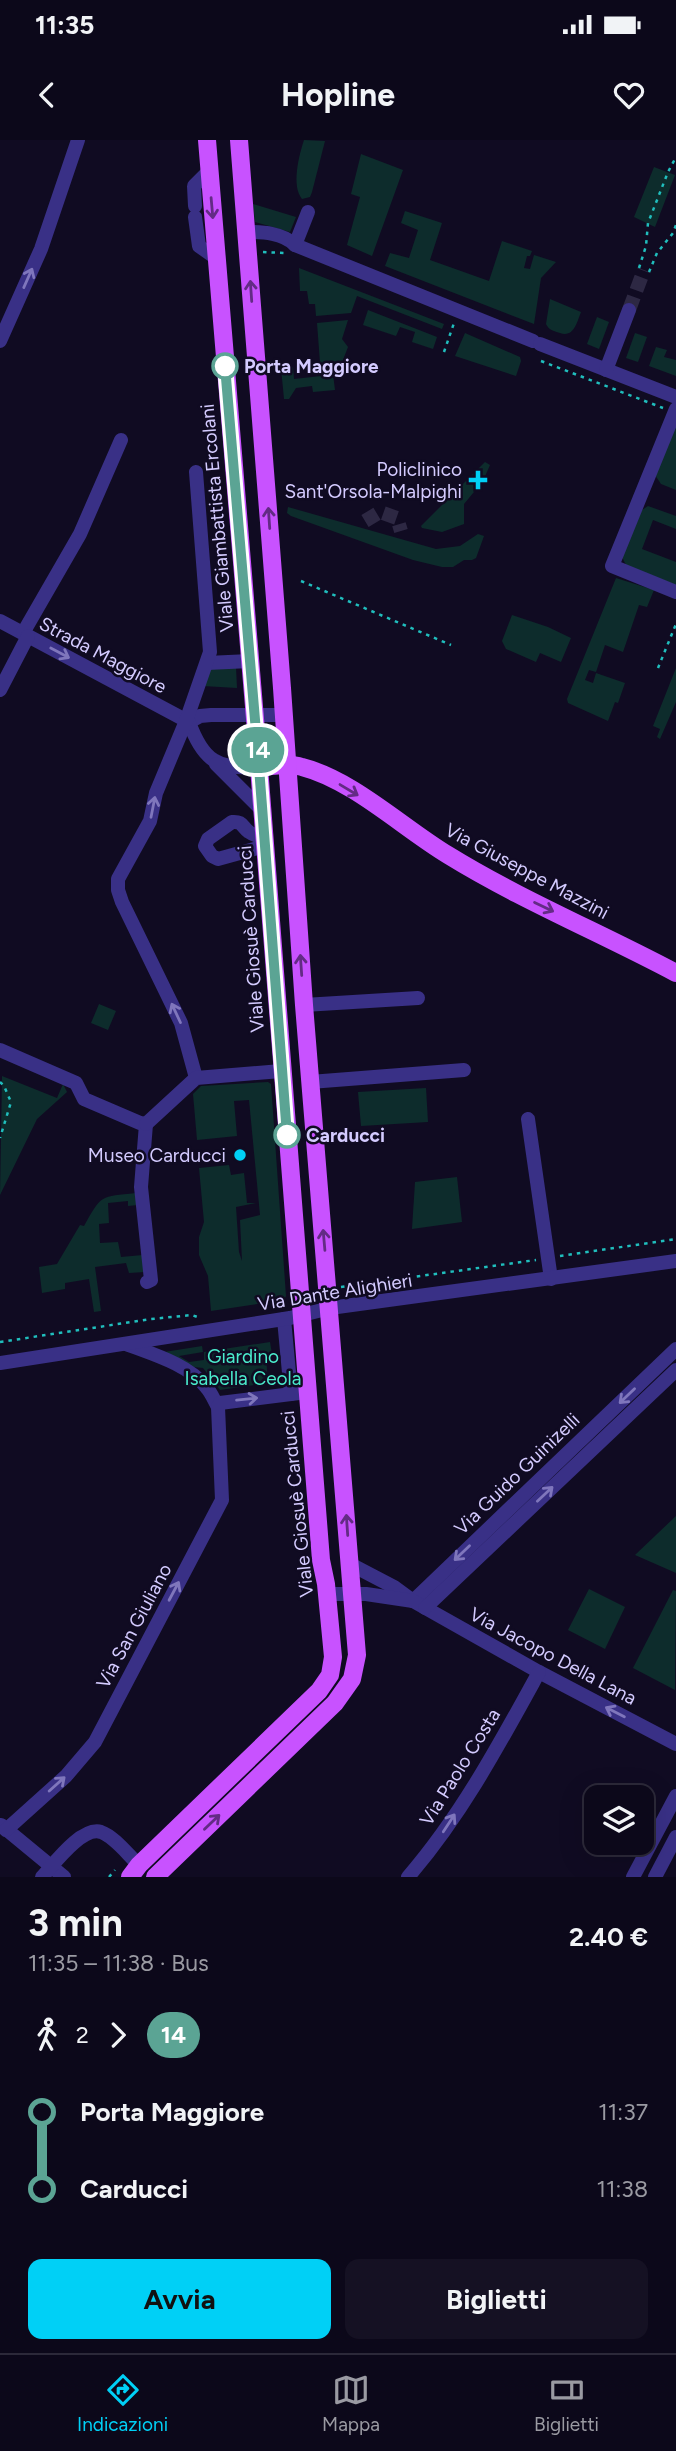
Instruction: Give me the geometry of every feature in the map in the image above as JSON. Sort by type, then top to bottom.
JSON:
[{"type":"main road","name":"Viale Giambattista Ercolani","points":[[207,140],[259,767]]},
{"type":"main road","points":[[159,1874],[343,1693],[352,1679],[357,1663],[239,140]]},
{"type":"main road","name":"Via Giuseppe Mazzini","points":[[259,767],[300,766],[332,780],[396,819],[447,855],[676,973]]},
{"type":"main road","name":"Viale Giosuè Carducci","points":[[134,1871],[326,1682],[332,1666],[328,1594],[299,1393],[281,1071],[259,767]]},
{"type":"main road","points":[[265,842],[292,845]]},
{"type":"main road","points":[[281,1071],[310,1075]]},
{"type":"main road","points":[[299,1393],[337,1388]]},
{"type":"street","points":[[0,341],[41,249],[78,140]]},
{"type":"street","points":[[209,171],[194,186],[195,211],[199,246],[216,258]]},
{"type":"street","points":[[295,245],[308,212]]},
{"type":"street","points":[[247,236],[288,246],[295,245],[676,397]]},
{"type":"street","points":[[606,370],[629,310]]},
{"type":"street","points":[[675,411],[612,566],[676,592]]},
{"type":"street","points":[[0,690],[25,635],[80,534],[121,440]]},
{"type":"street","points":[[196,472],[210,652],[187,722],[156,793],[150,821],[117,885],[122,902],[181,1023],[196,1078]]},
{"type":"street","name":"Strada Maggiore","points":[[0,621],[187,722]]},
{"type":"street","points":[[207,663],[250,661]]},
{"type":"street","points":[[187,722],[200,716],[284,715]]},
{"type":"street","points":[[187,722],[195,740],[262,810]]},
{"type":"street","points":[[214,762],[235,768],[259,767]]},
{"type":"street","points":[[304,1005],[418,998]]},
{"type":"street","points":[[0,1050],[76,1083],[84,1099],[140,1124],[146,1124],[201,1076],[281,1071]]},
{"type":"street","points":[[310,1075],[464,1070]]},
{"type":"street","points":[[528,1119],[551,1279]]},
{"type":"street","points":[[146,1124],[141,1187],[151,1280],[146,1282]]},
{"type":"street","name":"Via Dante Alighieri","points":[[0,1363],[293,1317],[330,1308],[676,1261]]},
{"type":"street","points":[[125,1344],[159,1356],[192,1374],[206,1386],[218,1407],[220,1403],[227,1401],[299,1393]]},
{"type":"street","name":"Via Guido Guinizelli","points":[[419,1605],[654,1381],[676,1349]]},
{"type":"street","name":"Via Guido Guinizelli","points":[[654,1381],[676,1370]]},
{"type":"street","name":"Via San Giuliano","points":[[3,1827],[66,1776],[95,1742],[222,1500],[218,1407]]},
{"type":"street","name":"Via Jacopo Della Lana","points":[[350,1564],[539,1672],[676,1744]]},
{"type":"street","name":"Via Jacopo Della Lana","points":[[328,1594],[352,1593],[419,1605]]},
{"type":"street","name":"Via Paolo Costa","points":[[408,1877],[433,1847],[481,1776],[539,1672]]},
{"type":"street","points":[[633,1877],[676,1796]]},
{"type":"street","points":[[3,1827],[47,1872],[64,1877]]},
{"type":"street","points":[[47,1872],[81,1837],[96,1831],[109,1836],[134,1871]]},
{"type":"street","points":[[655,1877],[676,1837]]},
{"type":"path","points":[[639,268],[646,246],[648,223],[676,157]]},
{"type":"path","points":[[649,272],[657,253],[676,225]]},
{"type":"path","points":[[444,352],[454,323]]},
{"type":"path","points":[[541,361],[675,411]]},
{"type":"path","points":[[301,581],[451,645]]},
{"type":"path","points":[[658,668],[676,624]]},
{"type":"path","points":[[0,1082],[11,1102],[0,1138]]},
{"type":"path","points":[[340,1287],[676,1239]]},
{"type":"path","points":[[0,1342],[194,1316]]},
{"type":"green space","points":[[304,140],[325,141],[312,192],[310,197],[302,199],[296,179]]},
{"type":"green space","points":[[361,154],[403,170],[372,256],[347,245],[360,197],[351,194]]},
{"type":"green space","points":[[654,167],[675,175],[655,227],[634,217]]},
{"type":"green space","points":[[253,204],[296,217],[290,232],[255,222]]},
{"type":"green space","points":[[405,211],[442,223],[430,260],[489,281],[502,241],[532,251],[530,256],[527,256],[524,268],[530,269],[534,255],[556,262],[541,278],[534,324],[385,266],[390,253],[409,258],[418,230],[401,223]]},
{"type":"green space","points":[[299,268],[444,324],[442,329],[357,296],[351,313],[316,316],[315,304],[309,304],[307,291],[300,291]]},
{"type":"green space","points":[[550,299],[581,312],[569,333],[548,328],[546,324]]},
{"type":"green space","points":[[368,310],[437,337],[433,349],[412,342],[415,332],[400,327],[396,336],[363,325]]},
{"type":"green space","points":[[597,317],[609,322],[599,349],[587,344]]},
{"type":"green space","points":[[348,320],[342,339],[348,347],[341,365],[334,363],[332,366],[335,390],[313,392],[312,386],[296,388],[289,399],[284,399],[281,368],[293,367],[294,379],[321,376],[317,323]]},
{"type":"green space","points":[[465,333],[520,357],[516,376],[455,356]]},
{"type":"green space","points":[[635,333],[647,337],[638,362],[626,358]]},
{"type":"green space","points":[[656,347],[667,350],[664,357],[676,360],[676,376],[649,366]]},
{"type":"green space","points":[[676,424],[676,490],[661,484],[655,475]]},
{"type":"green space","points":[[485,462],[490,465],[483,481],[464,504],[464,524],[442,532],[422,528],[421,526]]},
{"type":"green space","points":[[648,506],[676,516],[676,529],[653,520],[642,549],[676,562],[676,585],[626,565],[622,557],[642,510]]},
{"type":"green space","points":[[288,507],[436,549],[460,546],[478,534],[484,536],[476,558],[464,560],[453,567],[442,567],[413,560],[291,516],[287,513]]},
{"type":"green space","points":[[616,578],[654,590],[647,607],[639,605],[623,652],[605,645],[596,672],[589,670],[585,680],[593,683],[596,673],[625,683],[608,721],[568,703],[567,699]]},
{"type":"green space","points":[[512,615],[571,638],[561,662],[540,653],[536,662],[506,649],[502,641]]},
{"type":"green space","points":[[236,667],[237,688],[203,686],[210,668]]},
{"type":"green space","points":[[676,668],[676,702],[660,739],[657,737],[660,729],[653,726]]},
{"type":"green space","points":[[99,1004],[116,1011],[108,1030],[91,1023]]},
{"type":"green space","points":[[2,1076],[57,1098],[63,1084],[67,1092],[37,1119],[0,1195]]},
{"type":"green space","points":[[271,1084],[286,1296],[284,1300],[211,1311],[208,1276],[199,1255],[199,1237],[204,1222],[199,1168],[229,1165],[231,1175],[244,1173],[247,1203],[256,1203],[236,1207],[242,1261],[240,1220],[260,1215],[249,1100],[234,1101],[237,1136],[197,1140],[193,1094],[201,1086]]},
{"type":"green space","points":[[426,1088],[428,1122],[361,1126],[358,1092]]},
{"type":"green space","points":[[457,1177],[462,1222],[412,1229],[415,1182]]},
{"type":"green space","points":[[136,1193],[138,1205],[128,1206],[128,1201],[108,1203],[109,1223],[99,1224],[100,1243],[118,1242],[121,1257],[143,1255],[145,1272],[129,1273],[126,1263],[95,1267],[101,1311],[94,1312],[89,1279],[65,1283],[65,1289],[42,1293],[39,1267],[57,1264],[80,1225],[84,1226],[99,1203],[108,1197]]},
{"type":"green space","name":"Giardino Isabella Ceola","points":[[270,1342],[272,1354],[266,1356],[268,1383],[220,1390],[203,1368],[184,1366],[158,1353],[202,1346],[203,1352],[179,1356],[189,1362],[204,1360],[204,1352]]},
{"type":"green space","points":[[676,1516],[676,1573],[635,1555]]},
{"type":"green space","points":[[589,1589],[625,1607],[605,1649],[568,1630]]},
{"type":"green space","points":[[673,1590],[676,1591],[675,1690],[633,1668]]},
{"type":"tunnel","points":[[629,310],[644,270]]},
{"type":"tunnel","points":[[365,521],[380,512],[397,518],[401,531]]},
{"type":"bus line","name":"14","points":[[225,366],[287,1135]]},
{"type":"place","name":"Porta Maggiore","points":[[225,366]]},
{"type":"place","name":"Policlinico Sant'Orsola-Malpighi","points":[[478,480]]},
{"type":"place","name":"Carducci","points":[[287,1135]]},
{"type":"place","name":"Museo Carducci","points":[[240,1155]]}]
